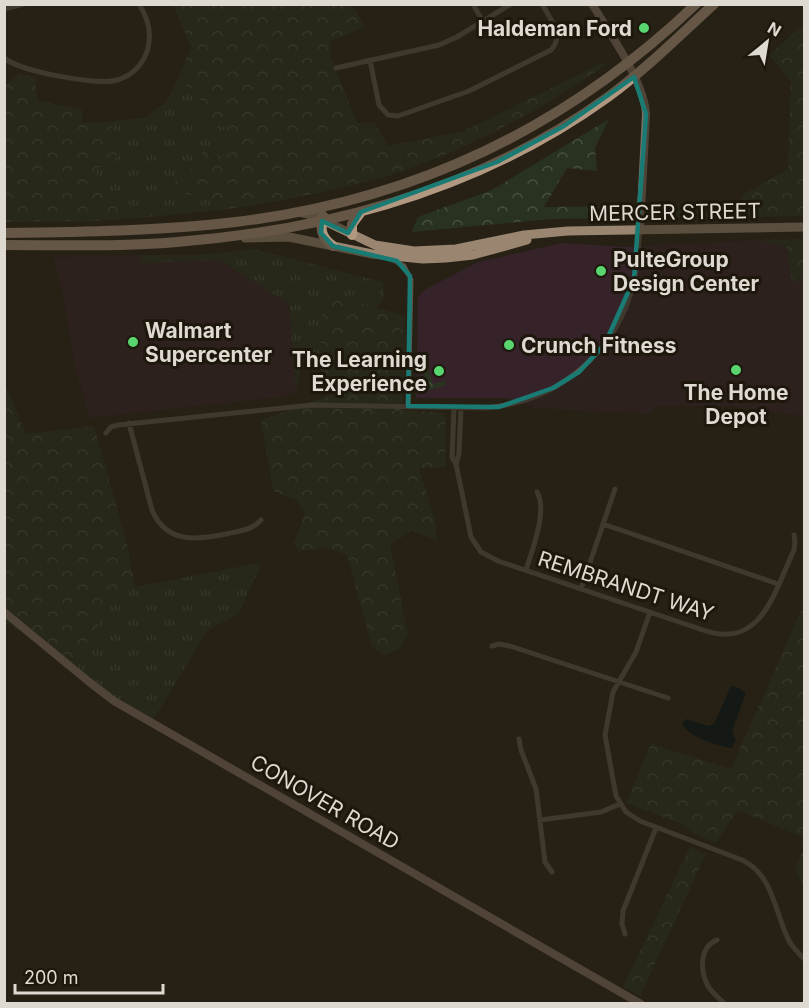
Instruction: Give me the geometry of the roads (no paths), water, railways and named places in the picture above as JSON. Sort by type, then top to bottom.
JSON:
[{"type":"highway","points":[[4,233],[103,232],[209,224],[333,205],[407,183],[482,153],[552,116],[627,65],[658,40],[696,4]]},
{"type":"highway","points":[[4,245],[125,245],[215,239],[322,221],[361,212],[426,192],[505,159],[564,126],[634,77],[661,55],[714,4]]},
{"type":"highway","points":[[333,205],[324,212],[321,233],[325,240],[333,246]]},
{"type":"highway","points":[[352,235],[352,224],[361,212]]},
{"type":"main road","name":"MERCER STREET","points":[[294,212],[305,212],[352,235],[386,248],[427,252],[456,249],[524,235],[546,235]]},
{"type":"main road","name":"MERCER STREET","points":[[215,239],[289,237],[372,254],[423,259],[473,255],[568,231],[804,227]]},
{"type":"street","points":[[4,9],[24,4]]},
{"type":"street","points":[[4,58],[20,67],[101,82],[123,78],[140,65],[149,44],[148,21],[139,4]]},
{"type":"street","points":[[472,4],[483,22]]},
{"type":"street","points":[[336,68],[439,45],[457,37],[511,4]]},
{"type":"street","points":[[370,60],[379,105],[388,115],[398,116],[469,91],[551,50],[557,39],[556,29],[542,4]]},
{"type":"street","points":[[106,433],[111,427],[129,423],[312,405],[499,407],[526,401],[565,382],[587,364],[612,333],[630,294],[637,266],[646,114],[644,99],[634,77],[592,4]]},
{"type":"street","points":[[372,254],[397,261],[404,266],[410,276],[408,406]]},
{"type":"street","name":"REMBRANDT WAY","points":[[454,408],[452,455],[456,464],[465,517],[473,541],[487,556],[716,634],[735,634],[751,627],[760,619],[794,550],[794,535]]},
{"type":"street","name":"REMBRANDT WAY","points":[[456,464],[459,454],[461,408]]},
{"type":"street","points":[[129,423],[152,510],[159,523],[170,532],[183,538],[198,539],[249,529],[261,520]]},
{"type":"street","points":[[581,589],[615,489]]},
{"type":"street","points":[[526,570],[537,535],[541,508],[537,492]]},
{"type":"street","points":[[603,524],[778,584]]},
{"type":"street","name":"CONOVER ROAD","points":[[4,612],[114,700],[641,1004]]},
{"type":"street","points":[[650,612],[636,652],[617,682],[610,702],[605,740],[615,792],[620,804],[637,820],[742,860],[758,871],[766,884],[789,941],[804,959]]},
{"type":"street","points":[[492,646],[498,644],[510,646],[668,698]]},
{"type":"street","points":[[519,739],[536,789],[545,862],[552,872]]},
{"type":"street","points":[[540,820],[601,812],[620,804]]},
{"type":"street","points":[[625,933],[622,924],[623,910],[657,828]]},
{"type":"street","points":[[717,940],[710,943],[707,948],[703,968],[708,986],[725,1004]]},
{"type":"place","name":"Haldeman Ford","points":[[644,28]]},
{"type":"place","name":"PulteGroup Design Center","points":[[601,271]]},
{"type":"place","name":"Walmart Supercenter","points":[[133,342]]},
{"type":"place","name":"Crunch Fitness","points":[[509,345]]},
{"type":"place","name":"The Home Depot","points":[[736,370]]},
{"type":"place","name":"The Learning Experience","points":[[439,371]]}]
